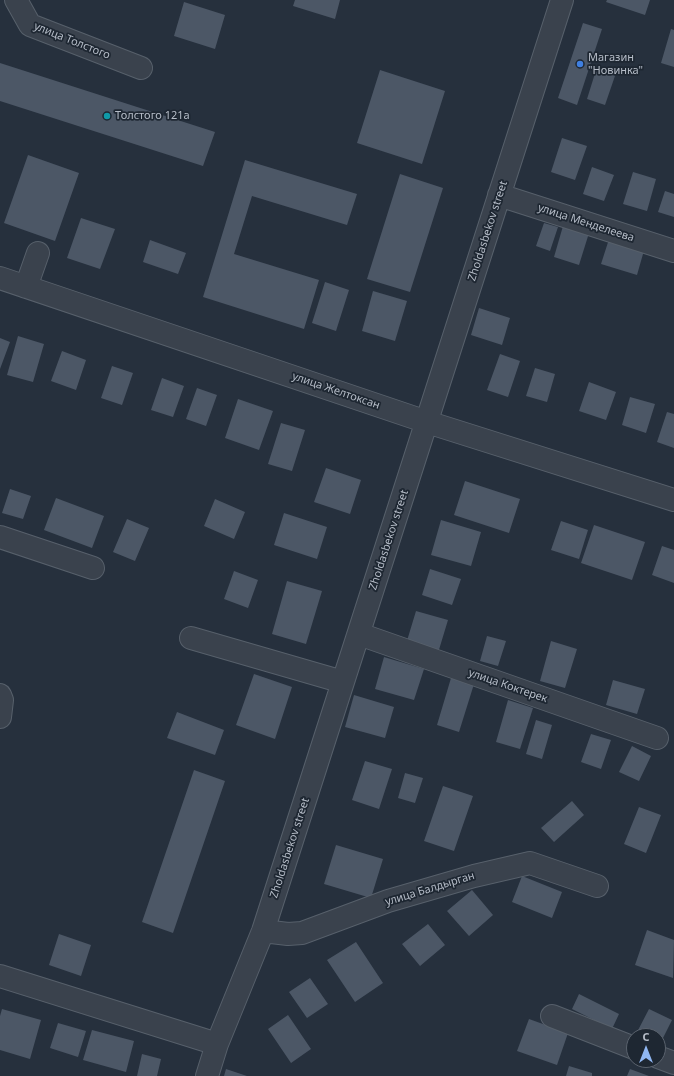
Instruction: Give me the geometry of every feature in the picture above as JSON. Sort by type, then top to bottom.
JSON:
[{"type":"street","name":"улица Толстого","points":[[16,0],[30,25],[141,68]]},
{"type":"street","name":"Zholdasbekov street","points":[[207,1076],[217,1044],[263,931],[428,422],[562,0]]},
{"type":"street","name":"улица Менделеева","points":[[499,195],[674,251]]},
{"type":"street","points":[[26,287],[38,253]]},
{"type":"street","name":"улица Желтоксан","points":[[0,278],[428,422],[674,500]]},
{"type":"street","points":[[0,537],[93,568]]},
{"type":"street","name":"улица Коктерек","points":[[359,634],[657,738]]},
{"type":"street","points":[[191,638],[343,682]]},
{"type":"street","points":[[0,695],[2,700],[0,717]]},
{"type":"street","name":"улица Балдырган","points":[[263,931],[288,934],[302,933],[388,901],[474,876],[530,863],[597,886]]},
{"type":"street","points":[[0,976],[217,1044]]},
{"type":"street","points":[[552,1016],[626,1045]]},
{"type":"building","points":[[295,0],[340,0],[335,19],[293,6]]},
{"type":"building","points":[[607,0],[650,0],[645,15],[606,2]]},
{"type":"building","points":[[184,2],[225,15],[215,49],[174,36]]},
{"type":"building","name":"Магазин \"Новинка\"","points":[[583,23],[602,29],[577,105],[558,98]]},
{"type":"building","points":[[671,29],[674,30],[674,67],[661,63]]},
{"type":"building","name":"Толстого 121а","points":[[0,63],[215,132],[203,166],[0,101]]},
{"type":"building","points":[[597,67],[616,73],[605,105],[587,99]]},
{"type":"building","points":[[380,70],[445,91],[422,164],[357,143]]},
{"type":"building","points":[[562,138],[587,146],[575,180],[551,172]]},
{"type":"building","points":[[28,155],[79,173],[55,241],[4,223]]},
{"type":"building","points":[[245,160],[357,194],[347,225],[252,196],[234,254],[319,280],[304,329],[203,297]]},
{"type":"building","points":[[592,167],[614,175],[604,201],[583,194]]},
{"type":"building","points":[[633,172],[656,179],[647,211],[623,204]]},
{"type":"building","points":[[400,174],[443,188],[410,292],[367,279]]},
{"type":"building","points":[[665,191],[674,194],[674,217],[658,212]]},
{"type":"building","points":[[81,218],[115,229],[100,269],[67,258]]},
{"type":"building","points":[[544,223],[558,227],[550,251],[536,246]]},
{"type":"building","points":[[563,226],[589,233],[579,265],[554,257]]},
{"type":"building","points":[[610,236],[645,247],[637,275],[601,264]]},
{"type":"building","points":[[150,240],[186,253],[178,274],[143,262]]},
{"type":"building","points":[[325,282],[349,290],[336,331],[312,323]]},
{"type":"building","points":[[373,291],[407,301],[395,341],[362,331]]},
{"type":"building","points":[[479,308],[510,318],[502,345],[471,335]]},
{"type":"building","points":[[18,336],[44,344],[33,382],[7,375]]},
{"type":"building","points":[[0,338],[10,342],[0,369]]},
{"type":"building","points":[[62,351],[86,360],[76,390],[51,381]]},
{"type":"building","points":[[500,354],[520,361],[508,397],[487,390]]},
{"type":"building","points":[[112,366],[133,373],[122,405],[101,398]]},
{"type":"building","points":[[535,368],[555,374],[547,402],[526,396]]},
{"type":"building","points":[[162,378],[184,386],[173,417],[151,410]]},
{"type":"building","points":[[589,382],[616,392],[606,420],[579,411]]},
{"type":"building","points":[[197,388],[217,395],[206,426],[186,419]]},
{"type":"building","points":[[630,397],[655,404],[646,433],[622,425]]},
{"type":"building","points":[[238,399],[273,411],[259,450],[225,438]]},
{"type":"building","points":[[667,412],[674,414],[674,448],[657,442]]},
{"type":"building","points":[[281,423],[305,430],[292,471],[268,464]]},
{"type":"building","points":[[326,468],[361,480],[350,514],[314,502]]},
{"type":"building","points":[[465,481],[520,499],[509,533],[454,515]]},
{"type":"building","points":[[10,489],[31,496],[23,519],[2,513]]},
{"type":"building","points":[[56,498],[104,516],[92,548],[44,530]]},
{"type":"building","points":[[215,499],[245,512],[234,539],[204,526]]},
{"type":"building","points":[[284,513],[327,527],[317,559],[274,545]]},
{"type":"building","points":[[127,519],[149,528],[135,561],[113,552]]},
{"type":"building","points":[[441,520],[481,532],[471,566],[431,555]]},
{"type":"building","points":[[561,521],[588,530],[579,559],[551,550]]},
{"type":"building","points":[[594,525],[645,542],[632,580],[581,563]]},
{"type":"building","points":[[662,546],[674,550],[674,583],[652,575]]},
{"type":"building","points":[[430,569],[461,579],[452,605],[422,595]]},
{"type":"building","points":[[234,571],[258,580],[248,608],[224,599]]},
{"type":"building","points":[[287,581],[322,591],[306,644],[272,634]]},
{"type":"building","points":[[416,611],[448,620],[438,653],[406,644]]},
{"type":"building","points":[[487,636],[506,641],[498,666],[480,661]]},
{"type":"building","points":[[551,641],[577,649],[565,688],[540,681]]},
{"type":"building","points":[[384,657],[424,669],[414,700],[375,689]]},
{"type":"building","points":[[254,674],[292,687],[275,739],[236,725]]},
{"type":"building","points":[[451,678],[474,684],[459,732],[437,725]]},
{"type":"building","points":[[613,680],[645,689],[637,714],[606,705]]},
{"type":"building","points":[[354,695],[394,707],[385,738],[345,727]]},
{"type":"building","points":[[508,700],[533,708],[520,749],[496,742]]},
{"type":"building","points":[[177,712],[224,730],[215,755],[167,738]]},
{"type":"building","points":[[536,720],[552,725],[542,759],[526,754]]},
{"type":"building","points":[[591,734],[611,740],[601,769],[581,762]]},
{"type":"building","points":[[632,746],[651,756],[639,781],[619,772]]},
{"type":"building","points":[[365,761],[392,769],[379,809],[352,800]]},
{"type":"building","points":[[194,770],[225,781],[173,933],[142,922]]},
{"type":"building","points":[[405,773],[423,778],[415,803],[398,798]]},
{"type":"building","points":[[443,786],[473,796],[454,851],[424,841]]},
{"type":"building","points":[[572,801],[584,815],[554,842],[541,828]]},
{"type":"building","points":[[639,807],[661,815],[646,853],[624,844]]},
{"type":"building","points":[[336,845],[383,859],[371,898],[324,884]]},
{"type":"building","points":[[522,876],[562,892],[552,918],[512,902]]},
{"type":"building","points":[[472,890],[493,915],[469,936],[447,911]]},
{"type":"building","points":[[428,924],[445,945],[420,966],[402,944]]},
{"type":"building","points":[[647,930],[674,940],[673,978],[635,965]]},
{"type":"building","points":[[59,934],[91,945],[81,976],[49,965]]},
{"type":"building","points":[[356,942],[383,983],[355,1002],[327,960]]},
{"type":"building","points":[[310,978],[328,1004],[307,1018],[289,992]]},
{"type":"building","points":[[579,994],[619,1014],[612,1029],[572,1009]]},
{"type":"building","points":[[2,1009],[41,1020],[30,1059],[0,1050],[0,1016]]},
{"type":"building","points":[[649,1009],[672,1020],[666,1032],[666,1028],[639,1028]]},
{"type":"building","points":[[288,1015],[311,1049],[291,1063],[268,1029]]},
{"type":"building","points":[[529,1019],[568,1033],[557,1065],[517,1051]]},
{"type":"building","points":[[58,1023],[86,1031],[78,1057],[50,1048]]},
{"type":"building","points":[[92,1030],[134,1041],[126,1072],[83,1060]]},
{"type":"building","points":[[142,1054],[161,1059],[157,1076],[137,1076]]},
{"type":"building","points":[[569,1066],[592,1073],[592,1076],[566,1076]]},
{"type":"building","points":[[226,1069],[247,1076],[224,1076]]},
{"type":"building","points":[[630,1069],[649,1076],[627,1076]]},
{"type":"place","name":"Магазин \"Новинка\"","points":[[580,64]]},
{"type":"place","name":"Толстого 121а","points":[[107,116]]}]
